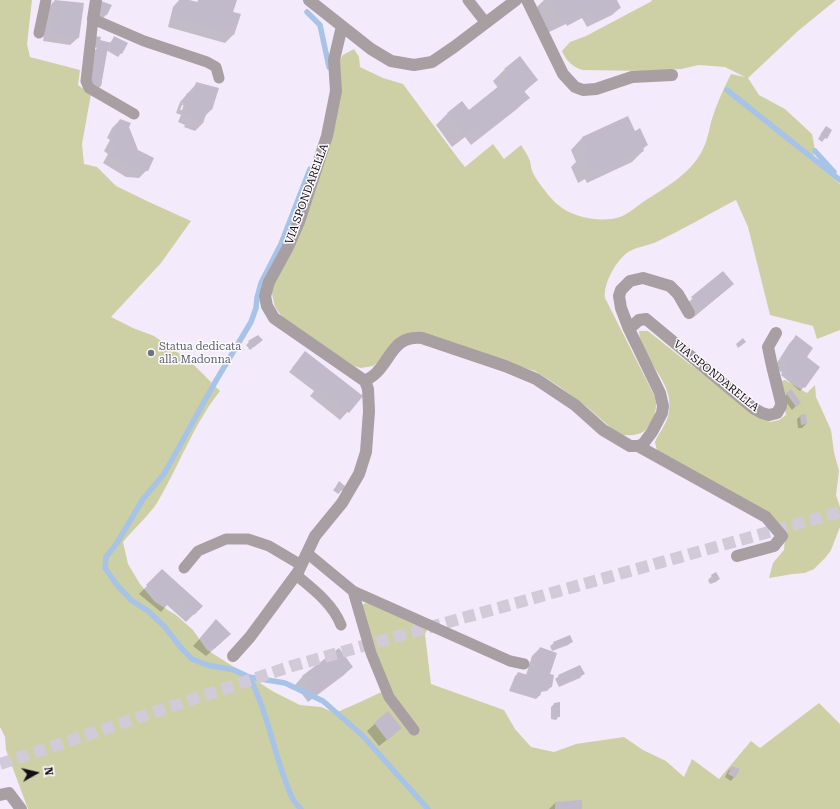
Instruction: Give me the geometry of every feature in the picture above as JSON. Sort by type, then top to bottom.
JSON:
[{"type":"street","points":[[93,19],[96,0]]},
{"type":"street","points":[[309,0],[371,49],[391,61],[414,65],[432,62],[454,48],[516,0]]},
{"type":"street","points":[[527,0],[562,74],[575,87],[583,90],[596,90],[632,77],[672,75]]},
{"type":"street","name":"VIA SPONDARELLA","points":[[342,26],[334,60],[336,92],[327,136],[299,222],[287,249],[269,282],[265,296],[274,318],[366,380]]},
{"type":"street","points":[[232,656],[250,637],[299,570],[315,536],[342,503],[359,474],[366,452],[369,411],[366,380],[377,372],[396,346],[404,340],[422,338],[505,366],[536,379],[575,405],[603,430],[630,446],[638,446],[643,444],[652,432],[662,413],[663,406],[660,393],[620,308],[619,296],[621,290],[630,281],[643,278],[670,286],[678,294],[690,313]]},
{"type":"street","name":"VIA SPONDARELLA","points":[[629,329],[639,320],[646,319],[753,408],[769,416],[777,413],[781,406],[768,346],[776,333]]},
{"type":"street","points":[[638,446],[766,517],[782,536],[774,546],[737,556]]},
{"type":"street","points":[[0,795],[8,792],[21,809]]},
{"type":"lane","points":[[39,33],[46,0]]},
{"type":"lane","points":[[468,0],[486,23]]},
{"type":"lane","points":[[134,114],[88,88],[86,81],[93,19],[144,41],[207,62],[216,67],[219,78]]},
{"type":"lane","points":[[184,568],[198,551],[226,539],[248,539],[269,546],[299,570],[313,589],[338,617],[340,625]]},
{"type":"lane","points":[[307,553],[353,591],[510,661],[524,664]]},
{"type":"lane","points":[[353,591],[371,654],[389,697],[414,730]]},
{"type":"green space","points":[[0,0],[32,0],[27,44],[30,57],[80,70],[78,85],[91,94],[82,144],[84,164],[97,167],[116,186],[191,221],[161,263],[111,317],[154,336],[190,361],[220,391],[210,404],[194,432],[157,503],[123,542],[128,564],[140,584],[155,602],[176,615],[193,630],[207,650],[274,692],[300,705],[321,707],[335,713],[390,688],[381,667],[361,606],[365,603],[369,604],[427,630],[425,634],[431,684],[504,710],[515,729],[531,747],[554,752],[576,744],[624,737],[643,750],[666,761],[684,777],[692,759],[719,779],[751,741],[760,748],[819,703],[840,724],[840,809],[28,809],[6,750],[5,737],[0,727]]},
{"type":"green space","points":[[651,0],[836,0],[798,31],[748,78],[759,95],[785,109],[812,134],[815,150],[813,157],[815,163],[840,184],[840,330],[817,339],[813,326],[770,315],[748,227],[736,200],[654,243],[636,248],[625,254],[616,265],[606,286],[605,298],[655,397],[656,407],[651,424],[643,432],[636,435],[619,435],[587,407],[535,371],[411,333],[373,366],[361,368],[354,366],[285,321],[275,307],[272,288],[304,220],[338,62],[343,55],[354,49],[359,57],[360,67],[383,78],[403,84],[465,167],[493,144],[504,159],[521,145],[530,161],[535,176],[547,194],[563,209],[587,218],[613,219],[629,212],[676,180],[691,167],[704,148],[715,110],[731,74],[745,77],[725,67],[699,65],[681,69],[644,71],[583,70],[573,65],[565,57],[562,51],[570,42],[586,36],[652,1]]},
{"type":"green space","points":[[639,331],[648,331],[687,362],[770,422],[779,420],[786,415],[781,388],[782,381],[785,380],[807,393],[815,385],[816,397],[831,430],[834,452],[839,471],[836,495],[840,507],[840,527],[831,550],[814,569],[805,573],[769,578],[773,563],[784,550],[785,538],[775,519],[657,451],[655,442],[667,420],[669,400],[667,390],[645,351]]},
{"type":"building","points":[[55,0],[84,3],[79,38],[50,34]]},
{"type":"building","points":[[180,0],[189,0],[202,3],[203,0],[237,0],[233,12],[241,14],[234,35],[175,19]]},
{"type":"building","points":[[549,0],[617,0],[621,8],[595,20],[590,11],[575,19],[573,15],[559,22]]},
{"type":"building","points":[[101,1],[112,5],[107,15],[99,12]]},
{"type":"building","points":[[94,36],[101,37],[100,40],[112,43],[114,36],[128,43],[122,54],[108,47],[101,86],[96,85],[91,78],[95,54],[99,45],[94,43]]},
{"type":"building","points":[[520,56],[538,80],[524,91],[530,98],[483,134],[477,126],[464,136],[447,113],[462,101],[469,110],[510,77],[504,69]]},
{"type":"building","points":[[196,82],[219,88],[212,110],[208,109],[203,123],[191,120],[192,117],[185,115],[188,107],[182,105],[187,93],[193,95]]},
{"type":"building","points":[[628,116],[635,131],[640,128],[648,145],[643,148],[644,151],[598,173],[596,168],[589,172],[582,155],[588,152],[582,137]]},
{"type":"building","points":[[120,119],[131,123],[129,127],[138,150],[154,158],[148,171],[134,169],[110,155],[115,146],[111,143],[117,132],[114,130]]},
{"type":"building","points":[[826,126],[832,130],[827,139],[820,135]]},
{"type":"building","points":[[723,271],[734,284],[702,310],[691,297]]},
{"type":"building","points":[[258,335],[263,340],[254,347],[248,341]]},
{"type":"building","points":[[796,335],[813,348],[807,357],[820,367],[805,388],[783,371],[788,365],[781,358]]},
{"type":"building","points":[[305,351],[363,396],[349,413],[292,368]]},
{"type":"building","points":[[791,389],[801,403],[796,407],[786,393]]},
{"type":"building","points":[[806,414],[807,424],[801,425],[800,415]]},
{"type":"building","points":[[339,481],[346,487],[343,491],[336,486]]},
{"type":"building","points":[[162,569],[203,606],[194,615],[175,598],[169,605],[146,585]]},
{"type":"building","points":[[716,572],[720,579],[714,581],[711,575]]},
{"type":"building","points":[[216,619],[231,634],[214,649],[200,638]]},
{"type":"building","points":[[570,635],[573,642],[556,648],[553,642]]},
{"type":"building","points":[[540,647],[557,653],[550,674],[554,675],[552,687],[542,689],[540,696],[512,687],[518,672],[531,676]]},
{"type":"building","points":[[339,648],[353,667],[316,695],[302,676]]},
{"type":"building","points":[[580,665],[585,674],[562,684],[558,675]]},
{"type":"building","points":[[560,702],[560,717],[554,716],[554,703]]},
{"type":"building","points":[[388,711],[402,728],[387,740],[374,723]]},
{"type":"building","points":[[732,766],[740,769],[735,778],[728,774]]},
{"type":"building","points":[[582,800],[582,809],[555,809],[555,802]]},
{"type":"waterway","points":[[307,12],[320,25],[329,67]]},
{"type":"waterway","points":[[727,90],[840,180]]},
{"type":"waterway","points":[[815,151],[834,172]]},
{"type":"waterway","points":[[310,169],[281,244],[261,283],[256,308],[251,322],[214,384],[164,474],[143,499],[117,543],[106,557],[105,568],[117,585],[131,600],[148,611],[164,626],[192,659],[207,665],[234,670],[249,677],[285,683],[323,701],[362,735],[428,809]]},
{"type":"waterway","points":[[249,677],[260,701],[289,790],[295,802],[301,809]]},
{"type":"tunnel","points":[[0,764],[292,666],[840,512]]},
{"type":"place","name":"Statua dedicata alla Madonna","points":[[151,353]]}]
